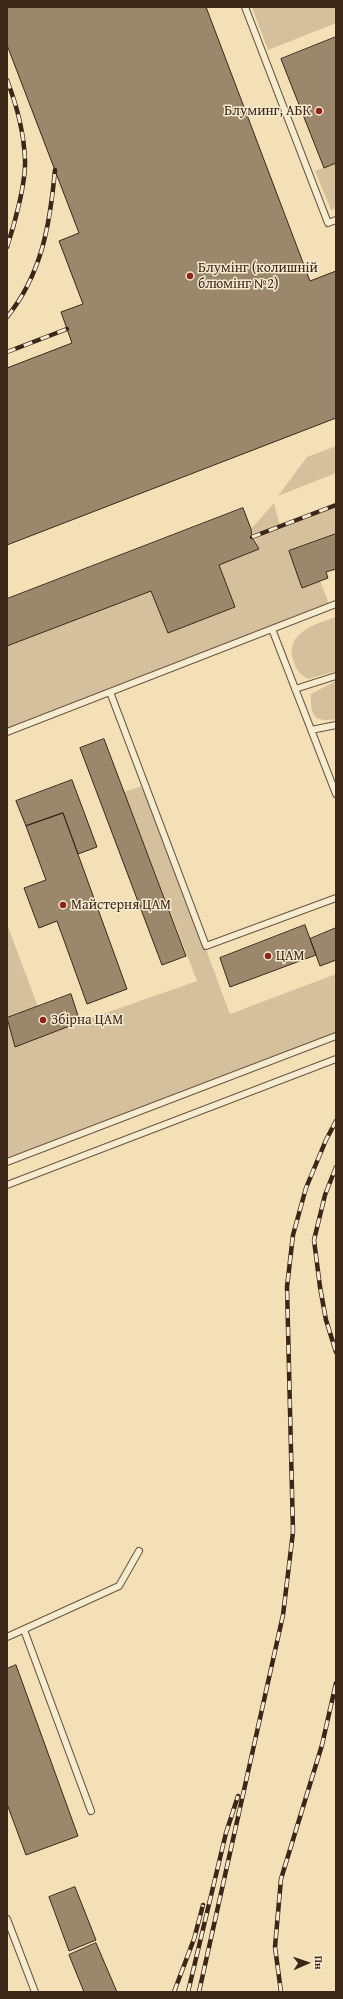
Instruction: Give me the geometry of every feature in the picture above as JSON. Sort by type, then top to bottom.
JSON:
[{"type":"lane","points":[[245,7],[328,223],[336,220]]},
{"type":"lane","points":[[7,732],[336,604]]},
{"type":"lane","points":[[272,629],[311,730],[333,776],[336,794]]},
{"type":"lane","points":[[295,689],[336,676]]},
{"type":"lane","points":[[110,692],[206,946],[336,898]]},
{"type":"lane","points":[[311,730],[336,725]]},
{"type":"lane","points":[[7,1162],[336,1036]]},
{"type":"lane","points":[[7,1185],[336,1059]]},
{"type":"lane","points":[[7,1637],[119,1586],[139,1551]]},
{"type":"lane","points":[[24,1630],[91,1811]]},
{"type":"lane","points":[[7,1919],[35,1992]]},
{"type":"shaded area","points":[[252,7],[336,7],[336,23],[268,50]]},
{"type":"shaded area","points":[[336,163],[336,208],[331,210],[315,171]]},
{"type":"shaded area","points":[[336,446],[336,473],[278,496],[307,457]]},
{"type":"shaded area","points":[[274,503],[280,526],[336,505],[336,534],[289,551],[302,587],[320,581],[330,606],[7,732],[7,646],[151,591],[168,633],[235,607],[219,565],[259,549],[251,529]]},
{"type":"shaded area","points":[[336,617],[336,671],[308,679],[300,673],[294,663],[292,650],[294,642],[298,636],[311,626]]},
{"type":"shaded area","points":[[336,681],[336,719],[323,720],[318,718],[315,716],[311,707],[311,694]]},
{"type":"shaded area","points":[[145,785],[230,1014],[336,974],[336,1036],[7,1162],[7,1022],[15,1047],[80,1022],[197,981],[124,792]]},
{"type":"shaded area","points":[[7,924],[38,1007],[7,1018]]},
{"type":"building","name":"Блумінг (колишній блюмінг №2)","points":[[7,7],[206,7],[310,281],[336,271],[336,418],[7,545],[7,368],[72,343],[61,312],[83,304],[59,241],[79,233],[7,45]]},
{"type":"building","name":"Блуминг, АБК","points":[[336,37],[336,163],[324,168],[281,59]]},
{"type":"building","points":[[243,508],[251,529],[252,537],[259,549],[219,565],[235,607],[168,633],[151,591],[7,646],[7,599]]},
{"type":"building","points":[[336,534],[336,569],[326,572],[328,578],[302,588],[289,551]]},
{"type":"building","points":[[104,739],[186,956],[162,965],[80,748]]},
{"type":"building","points":[[72,780],[97,847],[78,854],[63,813],[26,826],[16,801]]},
{"type":"building","name":"Майстерня ЦАМ","points":[[63,813],[127,989],[87,1004],[57,921],[39,928],[24,888],[46,880],[26,826]]},
{"type":"building","name":"ЦАМ","points":[[305,925],[316,955],[230,987],[220,958]]},
{"type":"building","points":[[336,928],[336,960],[320,966],[310,939]]},
{"type":"building","name":"Збірна ЦАМ","points":[[71,994],[80,1022],[15,1047],[7,1018]]},
{"type":"building","points":[[16,1665],[78,1836],[26,1855],[7,1804],[7,1669]]},
{"type":"building","points":[[75,1887],[96,1940],[69,1951],[49,1897]]},
{"type":"building","points":[[96,1943],[117,1992],[84,1992],[69,1955]]},
{"type":"railway","points":[[7,80],[19,120],[25,160],[22,192],[7,247]]},
{"type":"railway","points":[[7,317],[19,301],[29,283],[42,248],[47,229],[55,170]]},
{"type":"railway","points":[[7,352],[67,329]]},
{"type":"railway","points":[[252,537],[336,505]]},
{"type":"railway","points":[[199,1992],[283,1615],[293,1532],[287,1287],[293,1235],[306,1188],[326,1140],[336,1121]]},
{"type":"railway","points":[[336,1167],[325,1195],[314,1240],[326,1320],[336,1352]]},
{"type":"railway","points":[[281,1992],[275,1947],[281,1879],[322,1745],[336,1683]]},
{"type":"railway","points":[[188,1992],[226,1833],[238,1796]]},
{"type":"railway","points":[[174,1992],[194,1939],[203,1905]]},
{"type":"place","name":"Блуминг, АБК","points":[[319,111]]},
{"type":"place","name":"Блумінг (колишній блюмінг №2)","points":[[190,276]]},
{"type":"place","name":"Майстерня ЦАМ","points":[[63,905]]},
{"type":"place","name":"ЦАМ","points":[[268,956]]},
{"type":"place","name":"Збірна ЦАМ","points":[[43,1020]]}]
